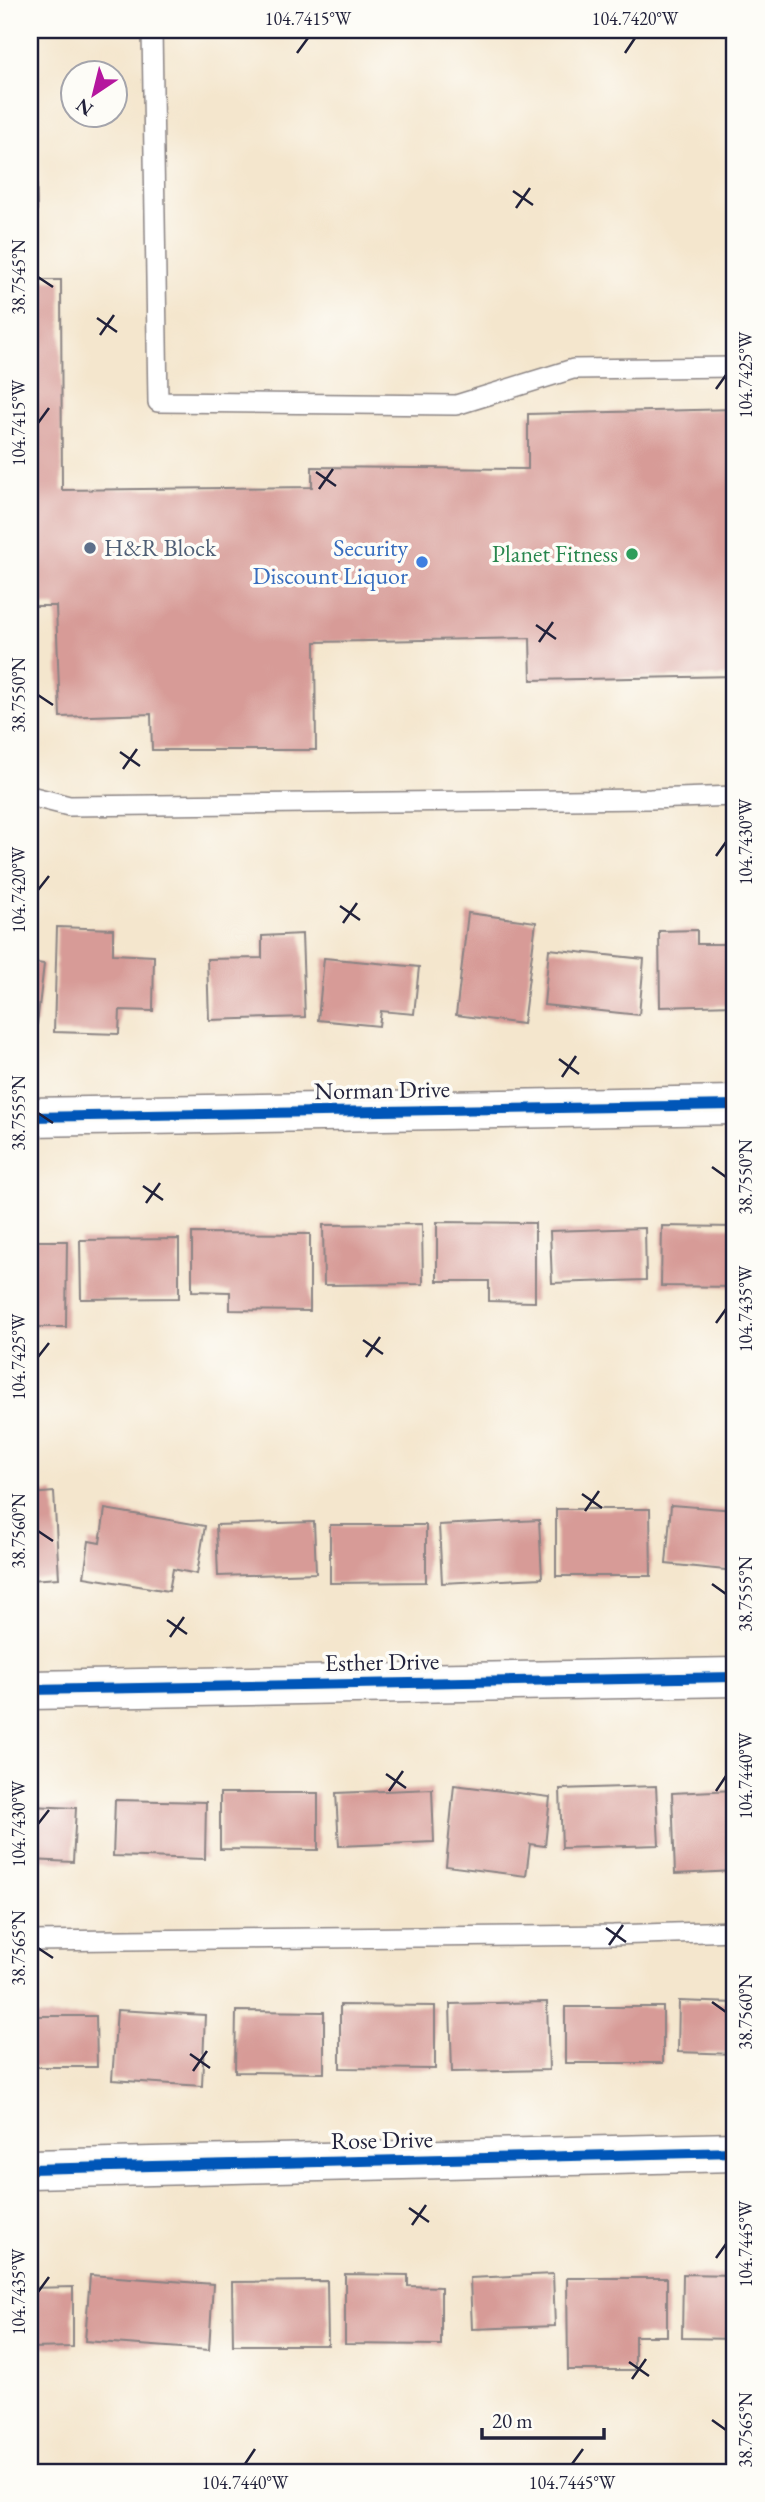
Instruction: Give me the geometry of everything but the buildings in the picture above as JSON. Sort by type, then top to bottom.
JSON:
[{"type":"street","name":"Norman Drive","points":[[30,1117],[735,1105]]},
{"type":"street","name":"Esther Drive","points":[[30,1690],[735,1677]]},
{"type":"street","name":"Rose Drive","points":[[30,2169],[735,2152]]},
{"type":"lane","points":[[152,30],[158,402],[456,405],[573,369],[735,367]]},
{"type":"lane","points":[[30,796],[69,806],[735,796]]},
{"type":"lane","points":[[30,1941],[613,1935],[735,1931]]},
{"type":"cycle path","points":[[30,1117],[735,1105]]},
{"type":"cycle path","points":[[30,1690],[735,1677]]},
{"type":"cycle path","points":[[30,2169],[735,2152]]},
{"type":"place","name":"H&R Block","points":[[90,548]]},
{"type":"place","name":"Planet Fitness","points":[[632,554]]},
{"type":"place","name":"Security Discount Liquor","points":[[422,562]]}]
